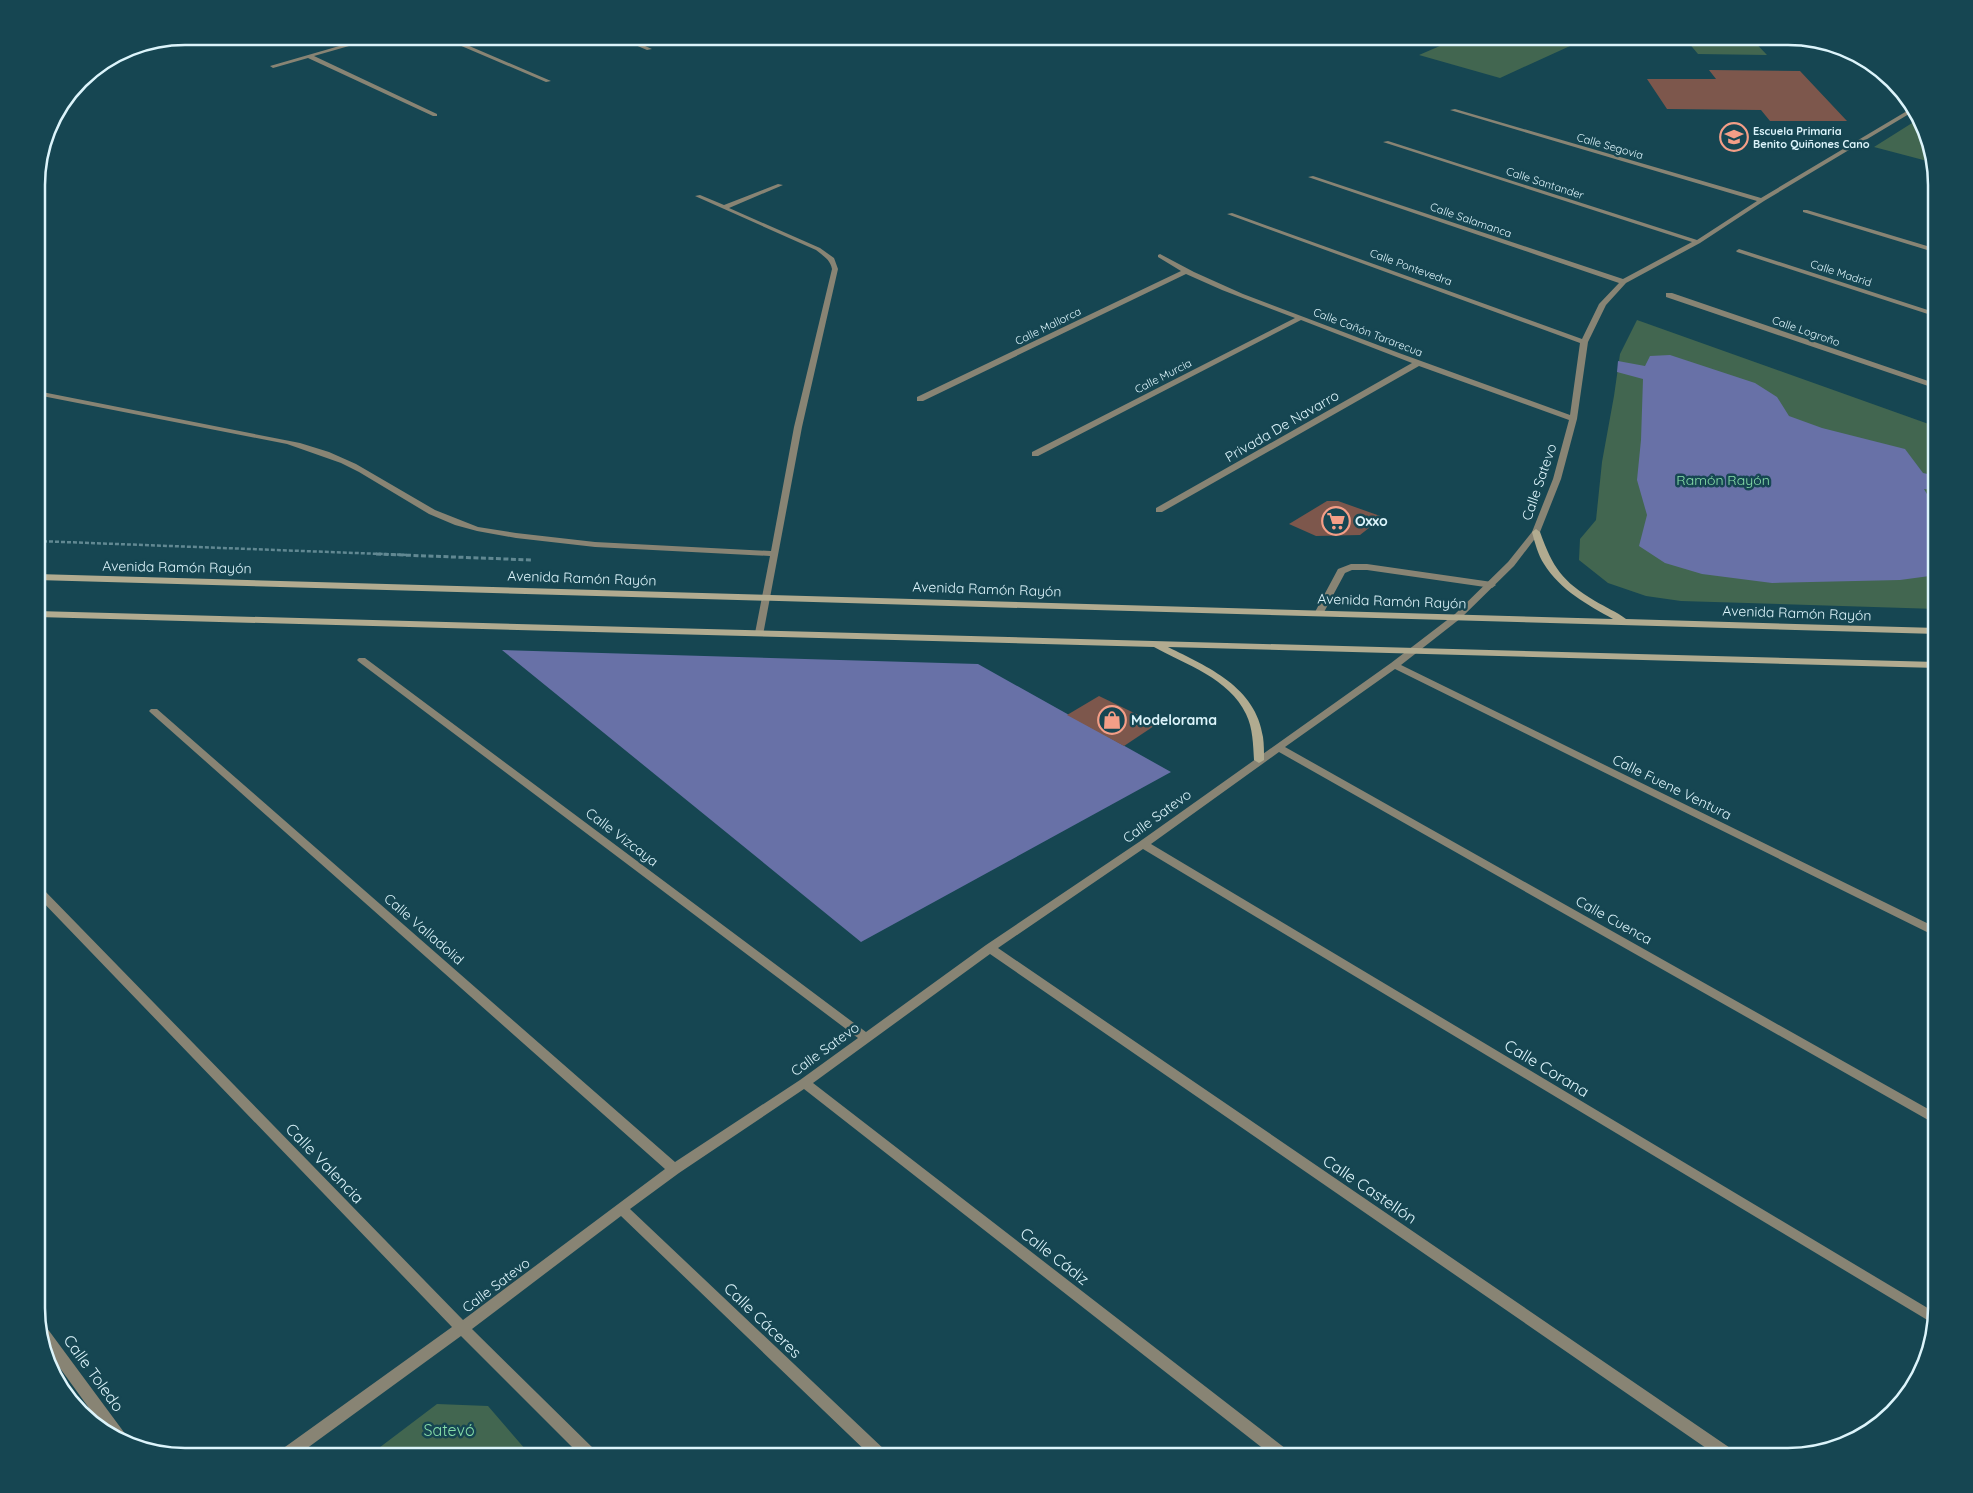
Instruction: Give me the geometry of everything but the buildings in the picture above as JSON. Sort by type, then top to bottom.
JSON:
[{"type":"main road","points":[[1536,532],[1548,563],[1560,580],[1582,598],[1625,622]]},
{"type":"main road","name":"Avenida Ramón Rayón","points":[[45,577],[1928,630]]},
{"type":"main road","points":[[45,614],[1928,665]]},
{"type":"main road","points":[[1154,644],[1223,681],[1237,692],[1248,705],[1256,721],[1260,738],[1259,760]]},
{"type":"street","points":[[273,66],[349,45]]},
{"type":"street","points":[[462,45],[548,81]]},
{"type":"street","points":[[639,45],[649,49]]},
{"type":"street","points":[[309,56],[435,114]]},
{"type":"street","name":"Calle Segovia","points":[[1453,110],[1762,200]]},
{"type":"street","name":"Calle Satevo","points":[[295,1448],[462,1328],[674,1169],[804,1082],[990,948],[1143,844],[1394,665],[1458,616],[1512,564],[1536,532],[1557,479],[1573,418],[1584,342],[1603,304],[1624,282],[1698,242],[1762,200],[1907,112]]},
{"type":"street","name":"Calle Santander","points":[[1386,142],[1698,242]]},
{"type":"street","name":"Calle Salamanca","points":[[1311,176],[1624,282]]},
{"type":"street","points":[[725,207],[780,185]]},
{"type":"street","points":[[698,196],[818,249],[830,257],[834,262],[835,269],[798,427],[760,633]]},
{"type":"street","points":[[1805,212],[1928,248]]},
{"type":"street","name":"Calle Pontevedra","points":[[1230,214],[1584,342]]},
{"type":"street","name":"Calle Madrid","points":[[1739,251],[1928,313]]},
{"type":"street","name":"Calle Cañón Tararecua","points":[[1160,256],[1185,272],[1300,318],[1418,363],[1573,418]]},
{"type":"street","name":"Calle Mallorca","points":[[920,399],[1185,272]]},
{"type":"street","name":"Calle Logroño","points":[[1668,295],[1928,384]]},
{"type":"street","name":"Calle Murcia","points":[[1035,454],[1300,318]]},
{"type":"street","name":"Privada De Navarro","points":[[1159,510],[1418,363]]},
{"type":"street","points":[[45,395],[288,442],[325,453],[361,470],[425,510],[469,526],[505,534],[556,541],[628,547],[774,554]]},
{"type":"street","points":[[1320,612],[1342,571],[1351,567],[1367,567],[1492,585]]},
{"type":"street","name":"Calle Vizcaya","points":[[362,660],[864,1037]]},
{"type":"street","name":"Calle Fuene Ventura","points":[[1394,665],[1928,929]]},
{"type":"street","name":"Calle Valladolid","points":[[154,711],[674,1169]]},
{"type":"street","name":"Calle Cuenca","points":[[1277,747],[1928,1115]]},
{"type":"street","name":"Calle Corana","points":[[1143,844],[1928,1316]]},
{"type":"street","name":"Calle Valencia","points":[[45,899],[462,1328],[583,1448]]},
{"type":"street","name":"Calle Castellón","points":[[990,948],[1719,1448]]},
{"type":"street","name":"Calle Cádiz","points":[[804,1082],[1273,1448]]},
{"type":"street","name":"Calle Cáceres","points":[[621,1208],[873,1448]]},
{"type":"street","name":"Calle Toledo","points":[[50,1343],[111,1426]]},
{"type":"path","points":[[45,541],[535,560]]},
{"type":"green space","points":[[1442,45],[1572,45],[1500,78],[1419,55]]},
{"type":"green space","points":[[1690,45],[1758,45],[1767,55],[1698,54]]},
{"type":"green space","points":[[1913,122],[1921,140],[1926,161],[1874,147]]},
{"type":"green space","name":"Ramón Rayón","points":[[1637,320],[1928,424],[1928,609],[1681,601],[1646,596],[1608,583],[1579,560],[1580,539],[1596,520],[1602,462],[1620,354]]},
{"type":"green space","name":"Satevó","points":[[437,1404],[488,1406],[524,1448],[379,1448]]},
{"type":"water","name":"Ramón Rayón","points":[[1670,355],[1755,383],[1777,397],[1789,416],[1822,428],[1905,449],[1923,473],[1928,474],[1928,490],[1924,489],[1928,496],[1928,576],[1900,580],[1772,583],[1702,574],[1665,563],[1639,546],[1647,515],[1637,480],[1641,440],[1643,379],[1617,372],[1618,361],[1645,366],[1650,356]]},
{"type":"water","points":[[502,650],[978,664],[1171,772],[861,942]]},
{"type":"place","name":"Escuela Primaria Benito Quiñones Cano","points":[[1734,137]]},
{"type":"place","name":"Oxxo","points":[[1336,521]]},
{"type":"place","name":"Modelorama","points":[[1112,720]]}]
